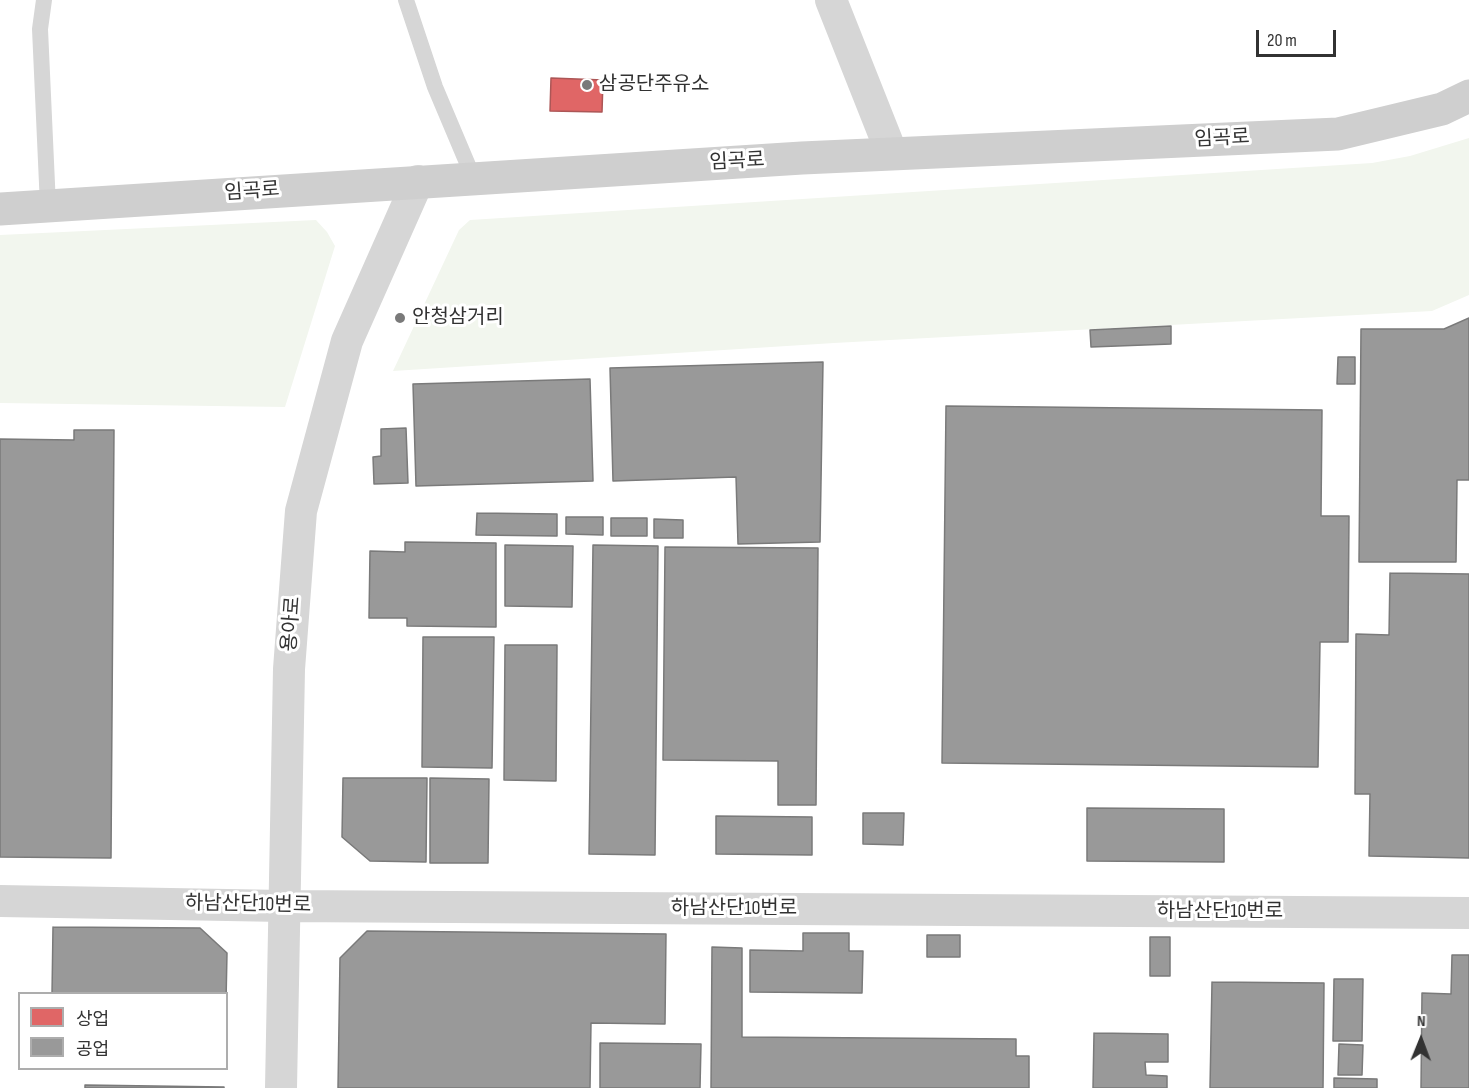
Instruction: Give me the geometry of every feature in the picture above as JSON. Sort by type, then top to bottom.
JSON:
[{"type":"main road","name":"임곡로","points":[[0,209],[473,177],[892,154],[1338,134],[1442,109],[1469,96]]},
{"type":"street","points":[[831,0],[892,154]]},
{"type":"street","name":"용아로","points":[[281,1088],[289,669],[301,511],[347,341],[418,181]]},
{"type":"street","name":"하남산단10번로","points":[[0,902],[284,906],[1469,913]]},
{"type":"lane","points":[[44,0],[40,29],[48,206]]},
{"type":"lane","points":[[406,0],[435,87],[473,177]]},
{"type":"shaded area","points":[[1469,138],[1469,295],[1432,311],[834,343],[393,371],[459,230],[470,220],[1372,163],[1410,156]]},
{"type":"shaded area","points":[[316,220],[327,232],[335,246],[285,407],[0,403],[0,235]]},
{"type":"building: 상업","points":[[551,78],[603,80],[602,112],[550,111]]},
{"type":"building: 공업","points":[[1469,318],[1469,480],[1457,480],[1456,562],[1359,562],[1361,329],[1444,329]]},
{"type":"building: 공업","points":[[1171,326],[1171,344],[1091,347],[1090,330]]},
{"type":"building: 공업","points":[[1338,357],[1355,357],[1355,384],[1337,384]]},
{"type":"building: 공업","points":[[823,362],[820,542],[738,544],[736,477],[613,481],[610,368]]},
{"type":"building: 공업","points":[[590,379],[593,481],[416,486],[413,384]]},
{"type":"building: 공업","points":[[946,406],[1322,410],[1321,516],[1349,516],[1348,642],[1320,642],[1318,767],[942,763]]},
{"type":"building: 공업","points":[[406,428],[408,483],[374,484],[373,457],[381,456],[381,429]]},
{"type":"building: 공업","points":[[74,430],[114,430],[111,858],[0,857],[0,439],[74,440]]},
{"type":"building: 공업","points":[[477,513],[557,514],[557,536],[476,535]]},
{"type":"building: 공업","points":[[566,517],[603,517],[603,535],[566,534]]},
{"type":"building: 공업","points":[[611,518],[647,518],[647,536],[611,536]]},
{"type":"building: 공업","points":[[654,519],[683,520],[683,538],[654,538]]},
{"type":"building: 공업","points":[[405,542],[496,543],[496,627],[407,626],[407,618],[369,618],[370,551],[405,552]]},
{"type":"building: 공업","points":[[505,545],[573,546],[572,607],[505,606]]},
{"type":"building: 공업","points":[[593,545],[658,546],[655,855],[589,854]]},
{"type":"building: 공업","points":[[665,547],[818,548],[816,805],[778,805],[778,761],[663,760]]},
{"type":"building: 공업","points":[[1390,573],[1469,574],[1469,858],[1369,856],[1370,794],[1355,794],[1356,634],[1389,635]]},
{"type":"building: 공업","points":[[423,637],[494,637],[492,768],[422,767]]},
{"type":"building: 공업","points":[[505,645],[557,645],[556,781],[504,780]]},
{"type":"building: 공업","points":[[343,778],[427,778],[426,862],[370,861],[342,837]]},
{"type":"building: 공업","points":[[430,778],[489,779],[488,863],[430,863]]},
{"type":"building: 공업","points":[[1087,808],[1224,809],[1224,862],[1087,861]]},
{"type":"building: 공업","points":[[863,813],[904,813],[903,845],[863,844]]},
{"type":"building: 공업","points":[[716,816],[812,817],[812,855],[716,854]]},
{"type":"building: 공업","points":[[53,927],[200,928],[227,953],[226,992],[52,992]]},
{"type":"building: 공업","points":[[367,931],[666,934],[665,1024],[591,1023],[590,1088],[338,1088],[340,958]]},
{"type":"building: 공업","points":[[803,933],[849,933],[849,951],[863,951],[862,993],[750,992],[750,950],[803,951]]},
{"type":"building: 공업","points":[[927,935],[960,935],[960,957],[927,957]]},
{"type":"building: 공업","points":[[1150,937],[1170,937],[1170,976],[1150,976]]},
{"type":"building: 공업","points":[[712,947],[742,948],[742,1037],[1016,1039],[1016,1056],[1029,1056],[1029,1088],[711,1088]]},
{"type":"building: 공업","points":[[1452,955],[1469,955],[1469,1088],[1421,1088],[1422,993],[1451,994]]},
{"type":"building: 공업","points":[[1334,979],[1363,979],[1362,1041],[1333,1041]]},
{"type":"building: 공업","points":[[1212,982],[1324,983],[1323,1088],[1210,1088]]},
{"type":"building: 공업","points":[[1094,1033],[1168,1034],[1168,1062],[1145,1062],[1146,1075],[1167,1076],[1167,1088],[1093,1088]]},
{"type":"building: 공업","points":[[600,1043],[701,1044],[700,1088],[600,1088]]},
{"type":"building: 공업","points":[[1339,1044],[1363,1045],[1362,1075],[1338,1075]]},
{"type":"building: 공업","points":[[1334,1078],[1377,1079],[1377,1088],[1334,1088]]},
{"type":"building: 공업","points":[[85,1085],[224,1087],[224,1088],[85,1088]]},
{"type":"place","name":"삼공단주유소","points":[[587,85]]},
{"type":"place","name":"안청삼거리","points":[[400,318]]}]
